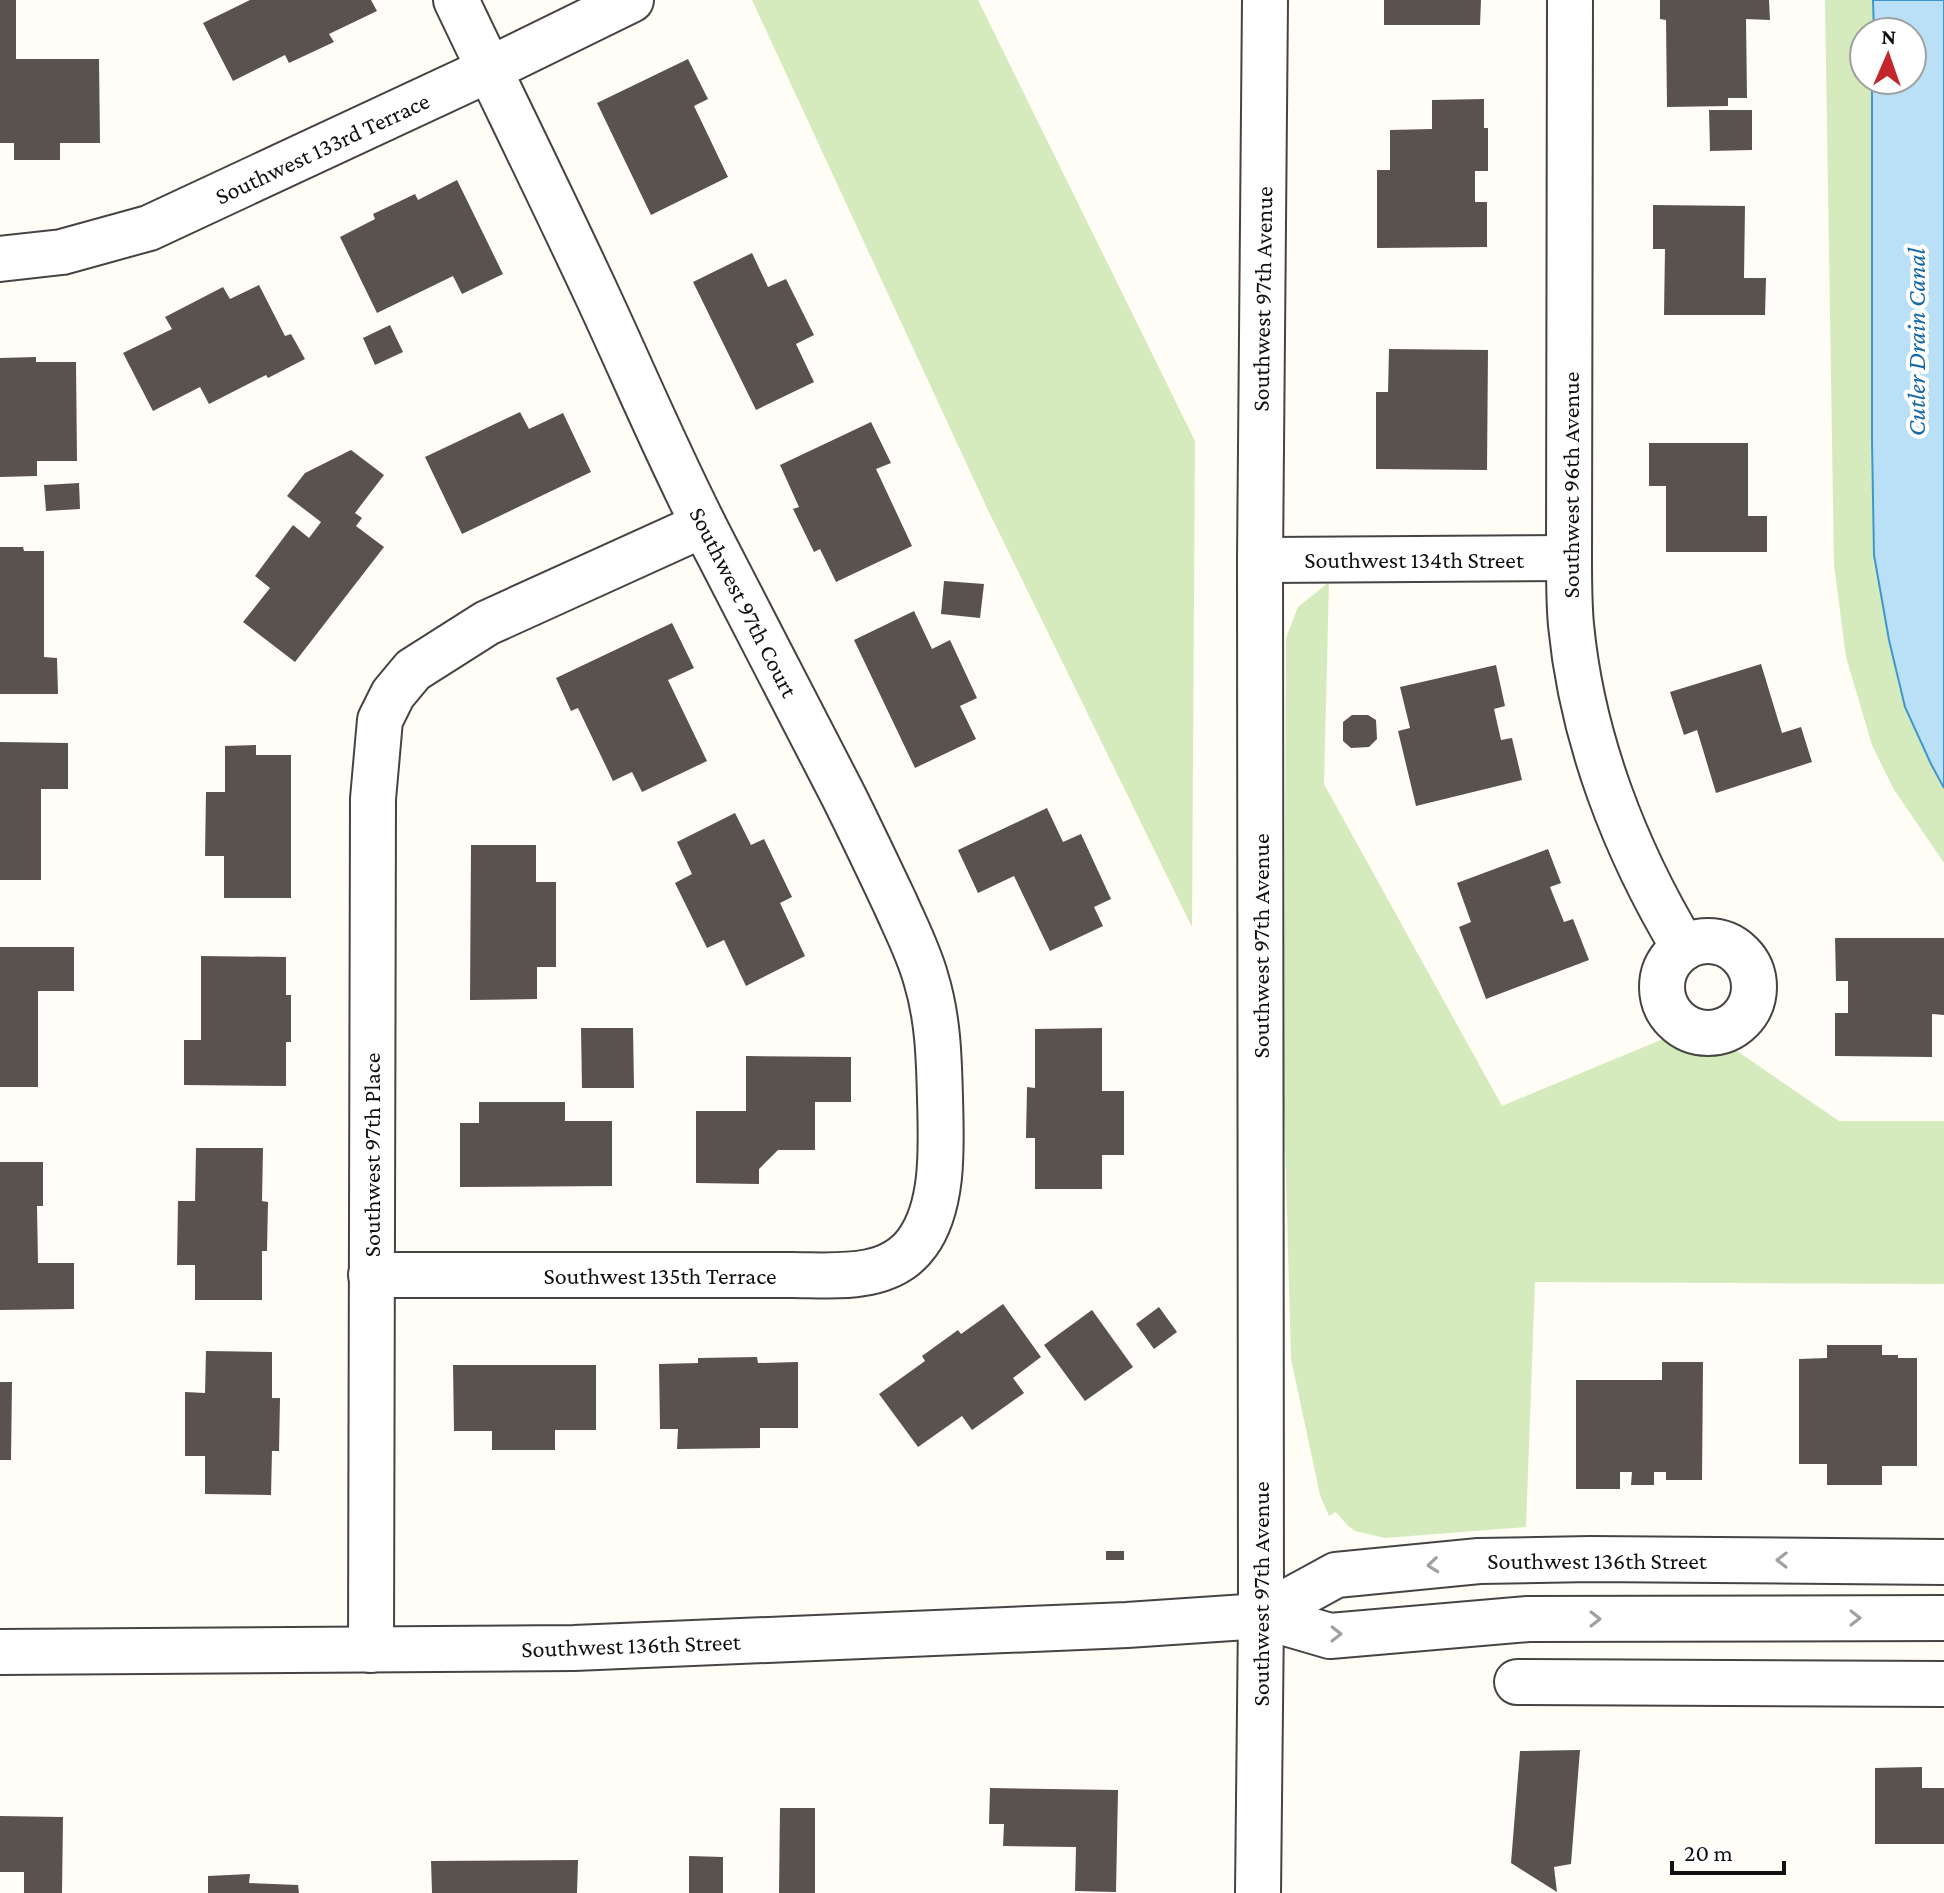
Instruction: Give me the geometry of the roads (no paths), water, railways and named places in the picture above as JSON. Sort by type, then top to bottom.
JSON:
[{"type":"street","name":"Southwest 97th Court","points":[[456,0],[703,525],[865,838],[914,945],[934,1007],[938,1041],[941,1152],[937,1191],[928,1225]]},
{"type":"street","name":"Southwest 133rd Terrace","points":[[0,259],[62,252],[149,228],[631,0]]},
{"type":"street","name":"Southwest 97th Avenue","points":[[1258,1893],[1261,1616],[1260,560],[1265,0]]},
{"type":"street","name":"Southwest 96th Avenue","points":[[1570,0],[1571,625],[1593,741],[1623,830],[1659,907],[1684,948]]},
{"type":"street","name":"Southwest 97th Place","points":[[371,1650],[372,895],[375,769],[380,720],[393,694],[413,670],[487,623],[703,525]]},
{"type":"street","name":"Southwest 134th Street","points":[[1260,560],[1569,558]]},
{"type":"street","name":"Southwest 135th Terrace","points":[[371,1275],[854,1274],[882,1269],[903,1258],[928,1225]]},
{"type":"street","name":"Southwest 136th Street","points":[[1261,1616],[1336,1575],[1479,1561],[1944,1562]]},
{"type":"street","name":"Southwest 136th Street","points":[[0,1652],[657,1645],[1127,1625],[1261,1616],[1330,1636],[1528,1619],[1944,1618]]},
{"type":"street","points":[[1517,1682],[1944,1684]]},
{"type":"water","name":"Cutler Drain Canal","points":[[1873,0],[1944,0],[1944,788],[1905,707],[1874,555],[1872,96],[1928,96],[1928,16],[1874,16]]}]
